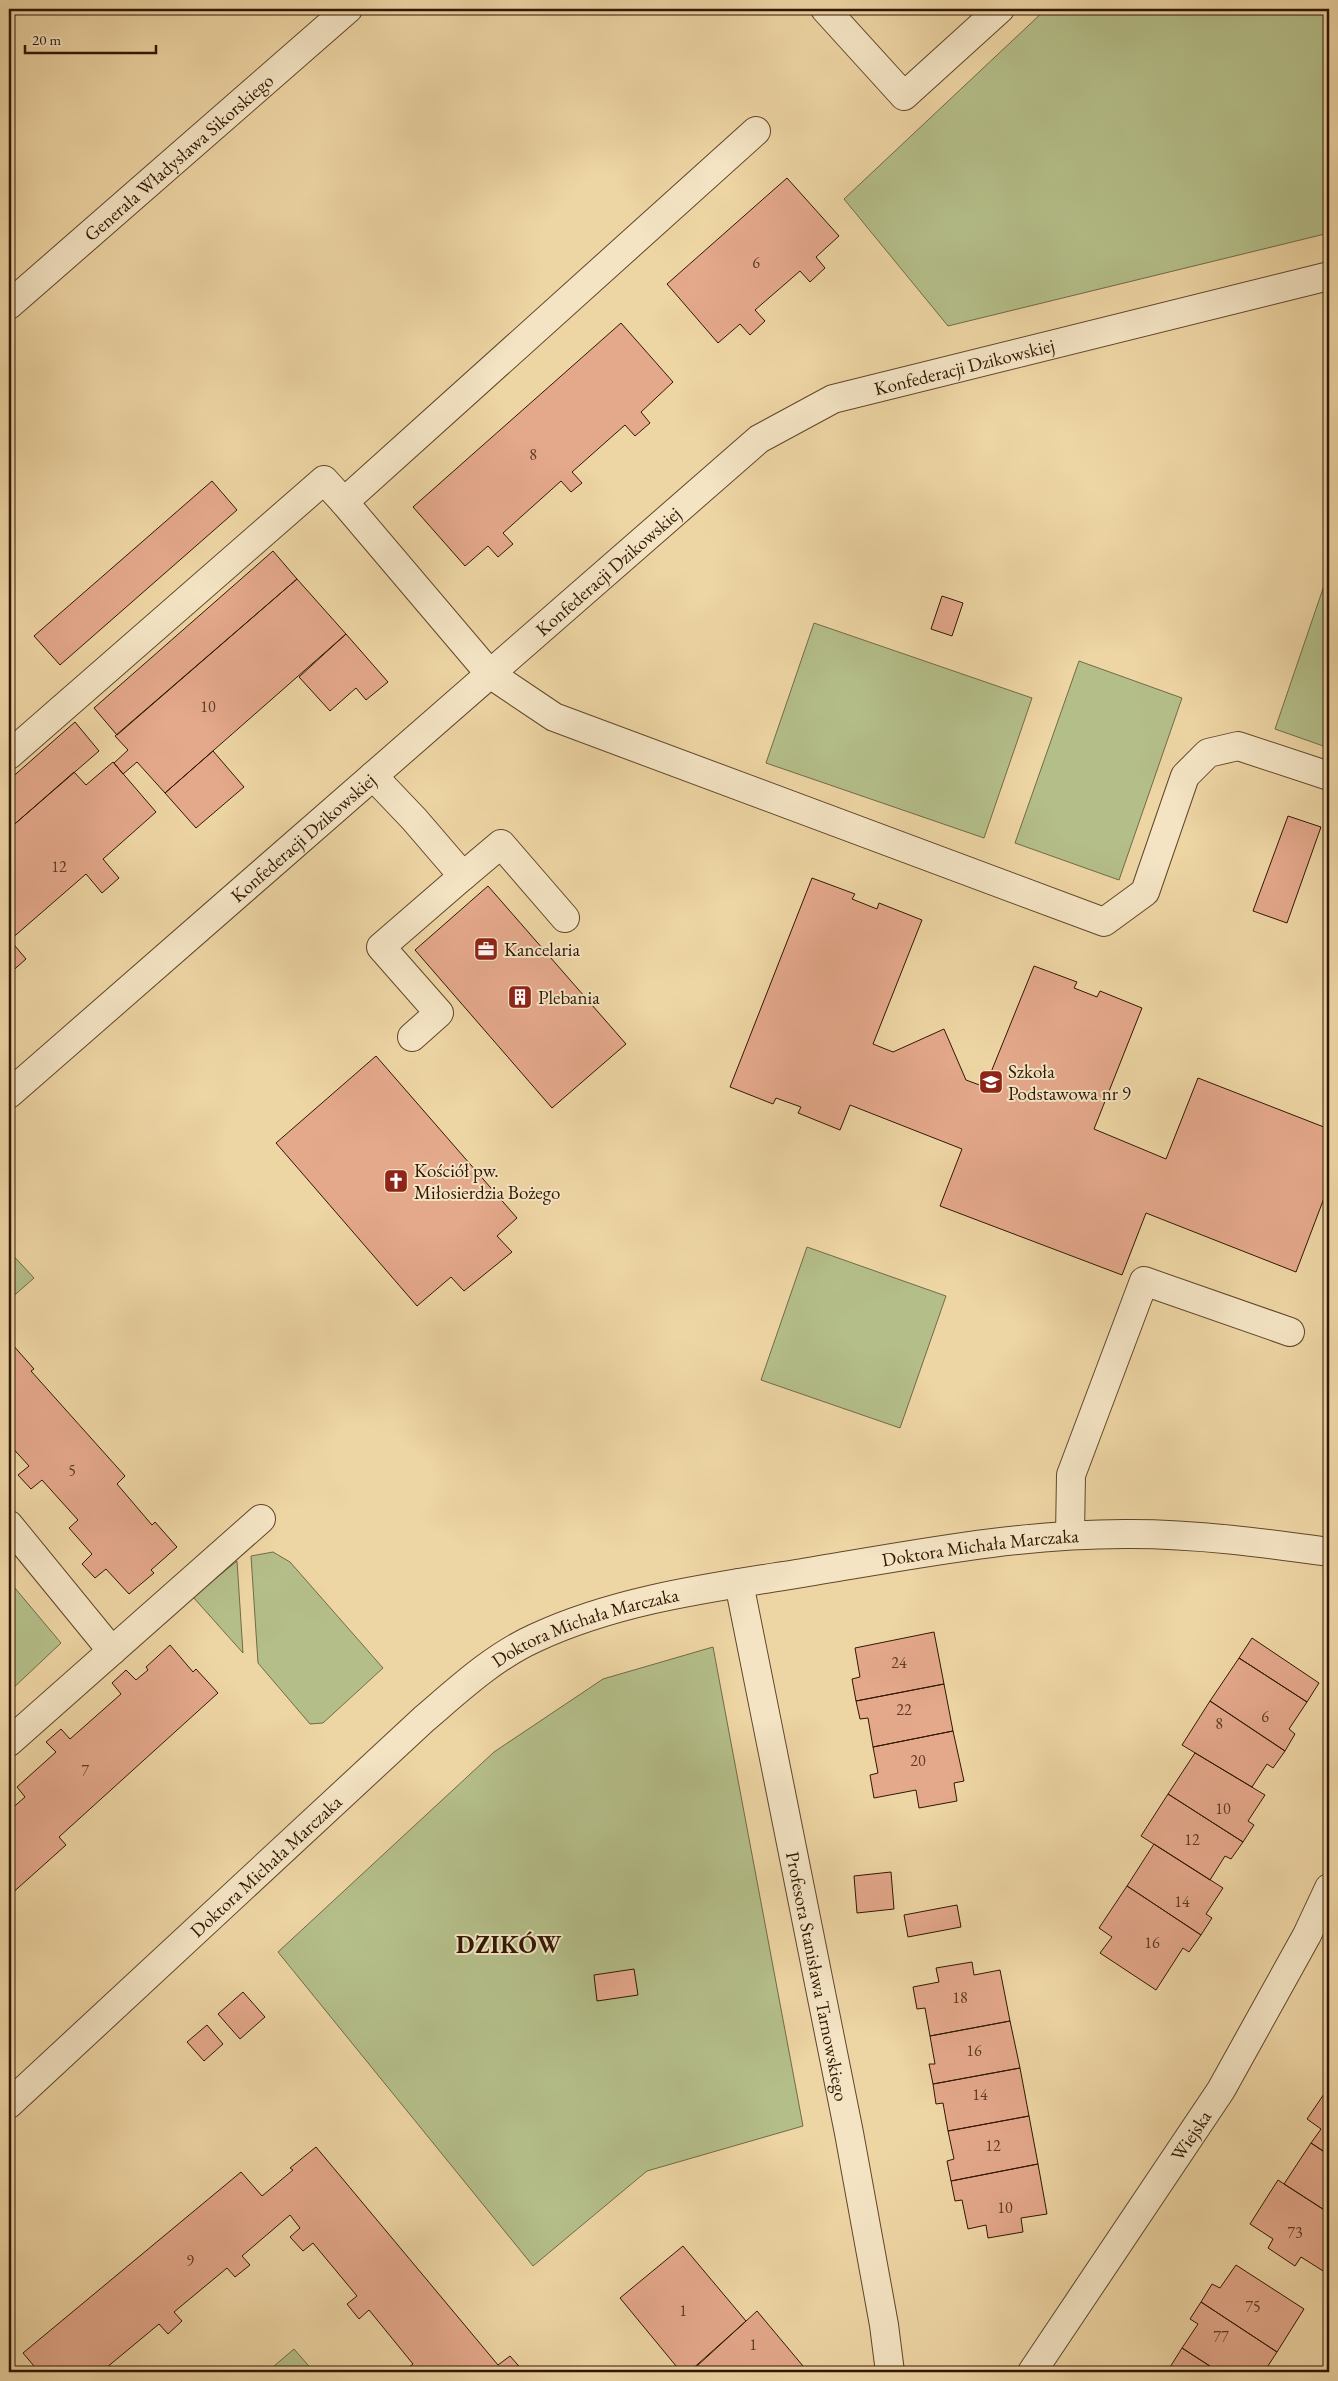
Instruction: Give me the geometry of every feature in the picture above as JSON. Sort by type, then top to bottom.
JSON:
[{"type":"street","name":"Generała Władysława Sikorskiego","points":[[9,305],[348,9]]},
{"type":"street","points":[[825,9],[904,96],[1000,9]]},
{"type":"street","points":[[344,502],[756,131]]},
{"type":"street","name":"Konfederacji Dzikowskiej","points":[[9,1094],[759,438],[833,399],[1329,276]]},
{"type":"street","points":[[9,755],[324,480],[490,674],[554,717],[1104,922],[1145,892],[1185,776],[1208,752],[1238,746],[1329,776]]},
{"type":"street","points":[[373,776],[414,818],[463,876]]},
{"type":"street","points":[[412,1037],[439,1013],[381,947],[501,844],[565,918]]},
{"type":"street","points":[[1070,1535],[1071,1475],[1144,1280],[1290,1332]]},
{"type":"street","points":[[9,1742],[261,1519]]},
{"type":"street","points":[[9,1525],[112,1651]]},
{"type":"street","name":"Doktora Michała Marczaka","points":[[9,2104],[424,1719],[478,1673],[532,1639],[588,1616],[702,1588],[990,1542],[1070,1535],[1132,1534],[1210,1538],[1329,1552]]},
{"type":"street","name":"Profesora Stanisława Tarnowskiego","points":[[739,1583],[849,2133],[884,2325],[890,2372]]},
{"type":"street","name":"Wiejska","points":[[1032,2372],[1221,2090],[1307,1935],[1329,1888]]},
{"type":"green space","points":[[1046,9],[1329,9],[1329,233],[948,326],[844,199]]},
{"type":"green space","points":[[1329,571],[1329,748],[1275,729]]},
{"type":"green space","points":[[814,623],[1032,698],[984,838],[766,763]]},
{"type":"green space","points":[[1079,661],[1182,698],[1119,880],[1015,843]]},
{"type":"green space","points":[[807,1247],[946,1296],[900,1428],[761,1380]]},
{"type":"green space","points":[[9,1251],[34,1278],[9,1300]]},
{"type":"green space","points":[[273,1552],[290,1562],[383,1668],[323,1723],[310,1724],[258,1663],[251,1556]]},
{"type":"green space","points":[[237,1561],[243,1653],[193,1597]]},
{"type":"green space","points":[[9,1581],[61,1643],[9,1692]]},
{"type":"green space","points":[[713,1647],[803,2126],[647,2171],[533,2266],[278,1952],[494,1752],[603,1679]]},
{"type":"green space","points":[[294,2349],[314,2372],[267,2372]]},
{"type":"building","points":[[787,178],[839,236],[816,257],[825,268],[810,282],[800,271],[755,310],[765,321],[750,335],[740,324],[718,343],[667,284]]},
{"type":"building","points":[[621,323],[673,382],[641,412],[650,423],[635,436],[625,425],[572,472],[582,483],[571,492],[561,481],[503,533],[513,544],[498,557],[488,546],[465,566],[413,507]]},
{"type":"building","points":[[212,481],[237,510],[60,665],[34,636]]},
{"type":"building","points":[[273,551],[297,579],[117,735],[94,708]]},
{"type":"building","points":[[297,579],[346,634],[165,793],[137,762],[123,774],[114,763],[128,750],[115,736]]},
{"type":"building","points":[[942,596],[963,603],[952,636],[931,629]]},
{"type":"building","points":[[346,634],[388,682],[366,700],[356,688],[330,711],[299,677]]},
{"type":"building","points":[[75,722],[99,751],[9,829],[9,780]]},
{"type":"building","points":[[213,751],[244,787],[196,828],[165,793]]},
{"type":"building","points":[[113,762],[156,812],[103,859],[119,878],[102,893],[86,874],[10,940],[26,959],[9,974],[9,829],[74,772],[86,785]]},
{"type":"building","points":[[1288,816],[1321,827],[1287,923],[1253,911]]},
{"type":"building","points":[[812,878],[855,894],[852,899],[877,909],[879,903],[922,920],[873,1044],[893,1052],[944,1029],[966,1080],[985,1087],[1034,966],[1077,982],[1074,988],[1097,997],[1100,991],[1142,1008],[1094,1129],[1166,1159],[1198,1078],[1329,1129],[1329,1185],[1296,1272],[1146,1213],[1122,1275],[940,1206],[962,1149],[850,1105],[840,1130],[798,1113],[801,1107],[776,1098],[773,1104],[730,1087]]},
{"type":"building","name":"Plebania","points":[[488,886],[626,1044],[552,1108],[415,950]]},
{"type":"building","name":"Kościół pw. Miłosierdzia Bożego","points":[[376,1056],[517,1218],[497,1236],[512,1252],[464,1291],[451,1277],[417,1306],[276,1143]]},
{"type":"building","points":[[12,1344],[34,1369],[31,1371],[125,1476],[117,1484],[152,1525],[155,1522],[177,1547],[151,1570],[154,1573],[129,1594],[106,1569],[95,1578],[82,1564],[92,1554],[69,1528],[78,1520],[42,1480],[31,1489],[18,1475],[29,1466],[9,1444],[9,1347]]},
{"type":"building","points":[[934,1632],[944,1684],[856,1701],[852,1679],[860,1677],[855,1648]]},
{"type":"building","points":[[1252,1638],[1319,1683],[1307,1702],[1239,1658]]},
{"type":"building","points":[[170,1645],[193,1672],[196,1669],[218,1693],[59,1837],[66,1845],[9,1896],[9,1811],[25,1797],[17,1787],[56,1752],[46,1742],[61,1729],[70,1739],[121,1694],[112,1683],[126,1670],[136,1680],[148,1670],[146,1667]]},
{"type":"building","points":[[1239,1658],[1307,1702],[1289,1729],[1295,1734],[1285,1751],[1210,1701]]},
{"type":"building","points":[[944,1684],[953,1731],[873,1747],[868,1718],[860,1719],[856,1701]]},
{"type":"building","points":[[1210,1701],[1285,1751],[1273,1768],[1267,1764],[1252,1787],[1182,1745]]},
{"type":"building","points":[[953,1731],[964,1781],[954,1783],[957,1801],[919,1808],[916,1790],[874,1798],[870,1775],[878,1773],[873,1747]]},
{"type":"building","points":[[1195,1753],[1265,1795],[1248,1821],[1254,1825],[1243,1842],[1168,1794]]},
{"type":"building","points":[[1168,1794],[1243,1842],[1231,1859],[1225,1856],[1210,1880],[1141,1836]]},
{"type":"building","points":[[1154,1844],[1223,1888],[1206,1914],[1212,1918],[1201,1935],[1127,1886]]},
{"type":"building","points":[[891,1872],[894,1909],[857,1913],[854,1876]]},
{"type":"building","points":[[1127,1886],[1201,1935],[1189,1952],[1183,1948],[1156,1990],[1100,1953],[1112,1937],[1099,1928]]},
{"type":"building","points":[[957,1905],[961,1927],[908,1937],[904,1915]]},
{"type":"building","points":[[972,1962],[974,1975],[1000,1970],[1010,2021],[930,2036],[925,2008],[917,2009],[913,1987],[939,1982],[936,1968]]},
{"type":"building","points":[[634,1969],[638,1995],[597,2001],[594,1975]]},
{"type":"building","points":[[243,1992],[265,2017],[240,2039],[218,2014]]},
{"type":"building","points":[[1010,2021],[1020,2068],[933,2084],[929,2064],[935,2064],[930,2036]]},
{"type":"building","points":[[207,2025],[223,2044],[204,2061],[187,2042]]},
{"type":"building","points":[[1020,2068],[1029,2116],[948,2131],[943,2103],[936,2104],[933,2084]]},
{"type":"building","points":[[1329,2086],[1329,2097],[1324,2094]]},
{"type":"building","points":[[1324,2094],[1329,2097],[1329,2155],[1311,2143],[1321,2129],[1307,2119]]},
{"type":"building","points":[[1029,2116],[1038,2164],[951,2181],[947,2161],[954,2159],[948,2131]]},
{"type":"building","points":[[1311,2143],[1329,2155],[1329,2213],[1284,2184]]},
{"type":"building","points":[[316,2147],[498,2365],[510,2356],[524,2372],[403,2372],[413,2364],[369,2310],[359,2319],[347,2304],[357,2296],[313,2243],[303,2251],[290,2237],[300,2228],[290,2215],[242,2256],[250,2265],[235,2277],[227,2268],[174,2312],[182,2321],[168,2334],[159,2324],[106,2368],[109,2372],[39,2372],[23,2353],[241,2172],[262,2196],[293,2170],[290,2168]]},
{"type":"building","points":[[1038,2164],[1047,2214],[1021,2218],[1023,2232],[988,2238],[986,2225],[968,2229],[962,2200],[955,2201],[951,2181]]},
{"type":"building","points":[[1278,2180],[1329,2213],[1328,2274],[1301,2257],[1295,2266],[1268,2248],[1273,2239],[1250,2224]]},
{"type":"building","points":[[683,2246],[746,2321],[689,2372],[681,2372],[620,2298]]},
{"type":"building","points":[[1236,2265],[1304,2309],[1277,2352],[1201,2302],[1212,2284],[1220,2288]]},
{"type":"building","points":[[1201,2302],[1277,2352],[1264,2372],[1219,2372],[1182,2348],[1198,2324],[1190,2319]]},
{"type":"building","points":[[757,2311],[808,2372],[702,2372],[697,2366]]},
{"type":"building","points":[[1182,2348],[1219,2372],[1167,2372]]},
{"type":"place","name":"Kancelaria","points":[[486,949]]},
{"type":"place","name":"Plebania","points":[[520,997]]},
{"type":"place","name":"Szkoła Podstawowa nr 9","points":[[991,1082]]},
{"type":"place","name":"Kościół pw. Miłosierdzia Bożego","points":[[396,1181]]},
{"type":"district","name":"DZIKÓW","points":[[509,1944]]}]
